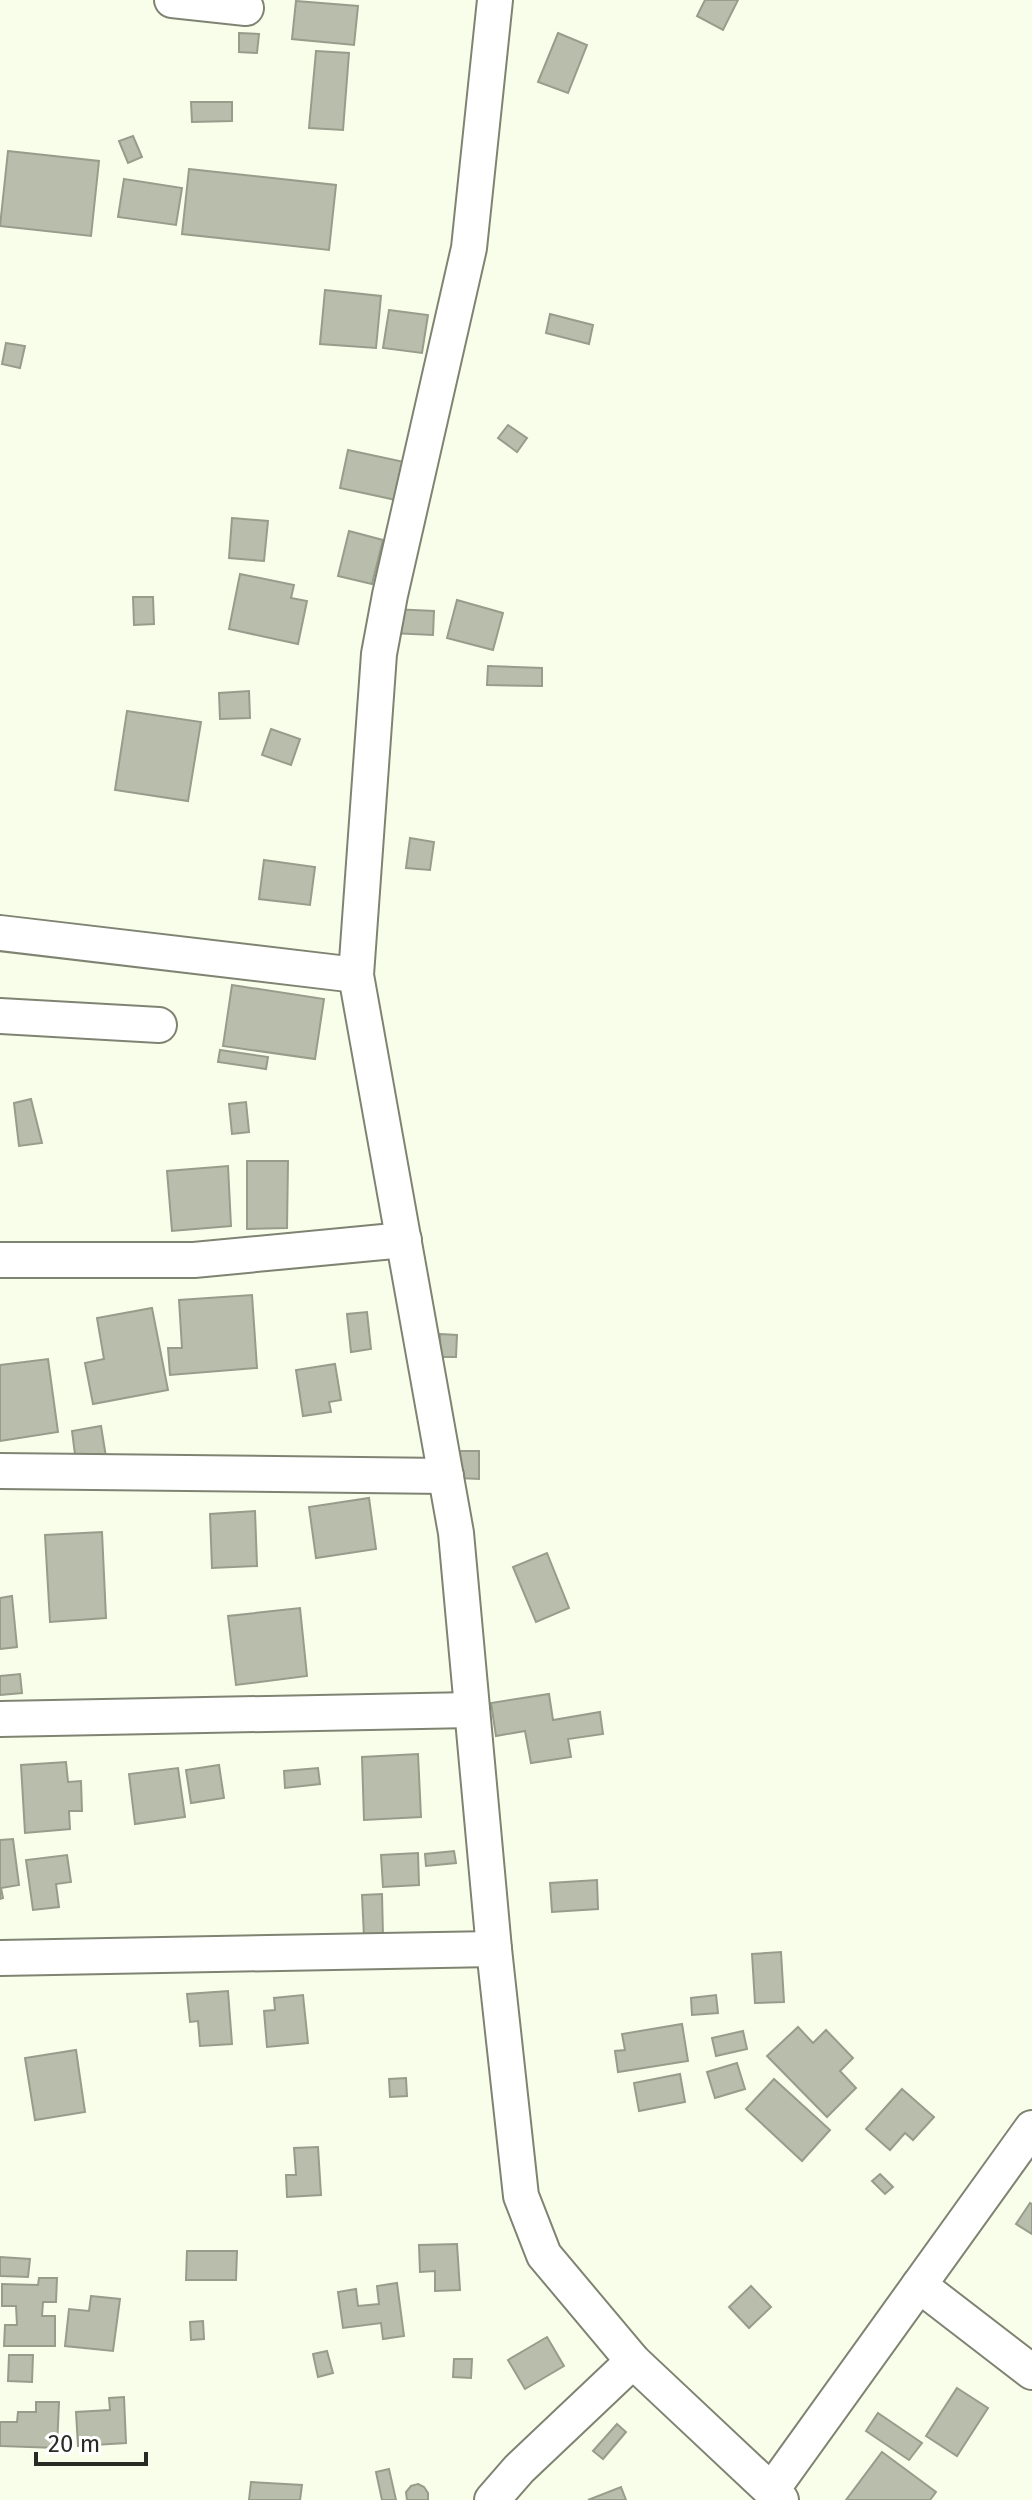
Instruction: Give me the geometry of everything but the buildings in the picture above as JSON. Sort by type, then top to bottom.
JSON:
[{"type":"street","points":[[172,0],[246,8]]},
{"type":"street","points":[[495,0],[469,248],[379,654],[356,975],[456,1533],[494,1949],[521,2196],[544,2255],[633,2361],[776,2496],[919,2285],[1032,2128]]},
{"type":"street","points":[[0,933],[356,975]]},
{"type":"street","points":[[0,1016],[159,1025]]},
{"type":"street","points":[[0,1260],[194,1260],[404,1240]]},
{"type":"street","points":[[0,1471],[446,1476]]},
{"type":"street","points":[[0,1719],[472,1710]]},
{"type":"street","points":[[0,1958],[494,1949]]},
{"type":"street","points":[[919,2285],[1032,2372]]},
{"type":"street","points":[[492,2500],[519,2469],[633,2361]]}]
